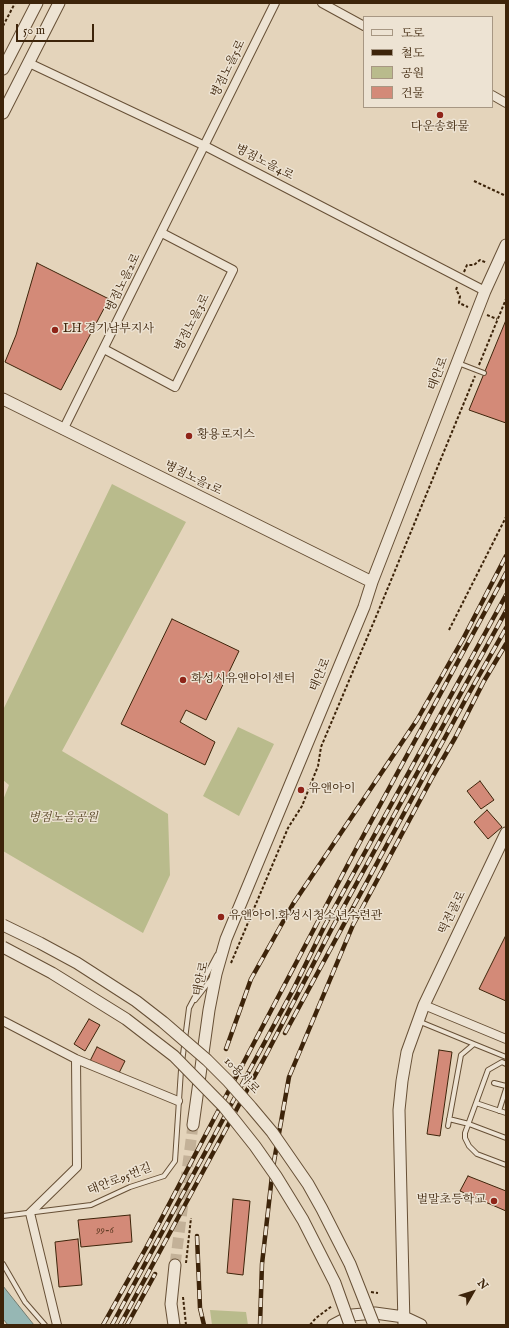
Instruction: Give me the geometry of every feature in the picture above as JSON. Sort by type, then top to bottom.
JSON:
[{"type":"street","points":[[3,69],[37,3]]},
{"type":"street","points":[[44,3],[50,7],[58,4]]},
{"type":"street","name":"병점노을5로","points":[[205,146],[275,3]]},
{"type":"street","points":[[322,3],[363,25]]},
{"type":"street","points":[[3,113],[58,4]]},
{"type":"street","name":"병점노을4로","points":[[29,63],[205,146],[485,291]]},
{"type":"street","points":[[493,96],[506,103]]},
{"type":"street","name":"병점노을2로","points":[[63,430],[205,146]]},
{"type":"street","name":"병점노을3로","points":[[104,349],[174,387],[233,270],[162,233]]},
{"type":"street","name":"태안로","points":[[193,1124],[209,1010],[216,974],[226,939],[364,606],[485,291],[506,245]]},
{"type":"street","name":"병점노을1로","points":[[3,399],[372,582]]},
{"type":"street","name":"떡전골로","points":[[405,1322],[399,1110],[407,1052],[424,1005],[506,833]]},
{"type":"street","name":"10용사로","points":[[3,925],[77,963],[136,1001],[185,1040],[228,1080],[272,1132],[308,1184],[350,1264],[374,1325]]},
{"type":"street","points":[[3,947],[52,973],[126,1019],[174,1056],[224,1107],[255,1146],[276,1176],[303,1220],[335,1283],[350,1325]]},
{"type":"street","points":[[424,1005],[506,1039]]},
{"type":"street","points":[[3,1021],[76,1059],[178,1101]]},
{"type":"street","points":[[57,1325],[30,1213],[77,1166],[76,1059]]},
{"type":"street","points":[[174,1325],[171,1304],[175,1265]]},
{"type":"street","points":[[333,1325],[352,1315],[374,1313],[421,1325]]},
{"type":"lane","points":[[457,363],[484,373]]},
{"type":"lane","points":[[189,1008],[226,939]]},
{"type":"lane","points":[[189,1008],[216,974]]},
{"type":"lane","name":"태안로95번길","points":[[3,1216],[91,1205],[130,1187],[164,1176],[175,1161],[178,1101],[189,1008]]},
{"type":"lane","points":[[418,1020],[506,1057]]},
{"type":"lane","points":[[448,1126],[461,1055],[474,1044]]},
{"type":"lane","points":[[506,1064],[502,1062],[488,1070],[465,1138],[473,1151],[477,1154],[506,1165]]},
{"type":"lane","points":[[494,1082],[506,1087],[499,1111]]},
{"type":"lane","points":[[476,1102],[506,1113]]},
{"type":"lane","points":[[449,1119],[469,1124],[506,1138]]},
{"type":"lane","points":[[3,1264],[25,1302],[45,1325]]},
{"type":"path","points":[[3,26],[15,3]]},
{"type":"path","points":[[474,181],[506,196]]},
{"type":"path","points":[[467,265],[474,265],[480,260]]},
{"type":"path","points":[[456,290],[460,296],[459,303]]},
{"type":"path","points":[[229,967],[288,828],[302,806],[318,766],[321,747],[506,299]]},
{"type":"path","points":[[449,630],[506,517]]},
{"type":"green space","name":"병점노을공원","points":[[112,484],[186,522],[62,751],[168,814],[170,875],[143,933],[3,851],[3,800],[9,785],[3,780],[3,710]]},
{"type":"green space","points":[[238,727],[274,744],[239,816],[203,796]]},
{"type":"green space","points":[[210,1310],[246,1312],[248,1325],[212,1325]]},
{"type":"water","points":[[3,1286],[34,1325],[8,1325],[3,1319]]},
{"type":"building","name":"LH 경기남부지사","points":[[37,263],[109,299],[61,390],[5,362],[16,335]]},
{"type":"building","points":[[506,320],[506,423],[469,410]]},
{"type":"building","name":"화성시유앤아이센터","points":[[172,619],[239,651],[206,720],[186,710],[180,722],[215,742],[205,765],[121,724]]},
{"type":"building","points":[[480,781],[494,800],[481,809],[467,791]]},
{"type":"building","points":[[487,810],[502,827],[488,839],[474,822]]},
{"type":"building","points":[[506,935],[506,1001],[479,989]]},
{"type":"building","points":[[89,1019],[100,1025],[85,1051],[74,1044]]},
{"type":"building","points":[[97,1047],[125,1061],[118,1075],[90,1061]]},
{"type":"building","points":[[439,1050],[452,1052],[440,1136],[427,1134]]},
{"type":"building","name":"벌말초등학교","points":[[468,1176],[506,1191],[506,1211],[460,1191]]},
{"type":"building","points":[[233,1199],[250,1201],[243,1275],[227,1273]]},
{"type":"building","points":[[130,1215],[132,1242],[81,1247],[78,1220]]},
{"type":"building","points":[[78,1239],[82,1285],[59,1287],[55,1242]]},
{"type":"tunnel","points":[[175,1265],[193,1125]]},
{"type":"railway","points":[[226,1049],[251,979],[293,904],[417,720],[463,639],[506,556]]},
{"type":"railway","points":[[103,1325],[146,1248],[355,851],[506,573]]},
{"type":"railway","points":[[112,1325],[294,988],[324,927],[506,595]]},
{"type":"railway","points":[[120,1325],[266,1055],[331,930],[506,611]]},
{"type":"railway","points":[[285,1033],[468,695],[506,628]]},
{"type":"railway","points":[[260,1325],[262,1264],[273,1167],[289,1077],[353,925],[455,738],[484,681],[506,644]]},
{"type":"railway","points":[[197,1236],[200,1308],[204,1325]]},
{"type":"railway","points":[[127,1325],[155,1274]]},
{"type":"place","name":"다운송화물","points":[[440,115]]},
{"type":"place","name":"LH 경기남부지사","points":[[55,330]]},
{"type":"place","name":"황용로지스","points":[[189,436]]},
{"type":"place","name":"화성시유앤아이센터","points":[[183,680]]},
{"type":"place","name":"유앤아이","points":[[301,790]]},
{"type":"place","name":"유앤아이.화성시청소년수련관","points":[[221,917]]},
{"type":"place","name":"벌말초등학교","points":[[494,1201]]}]
